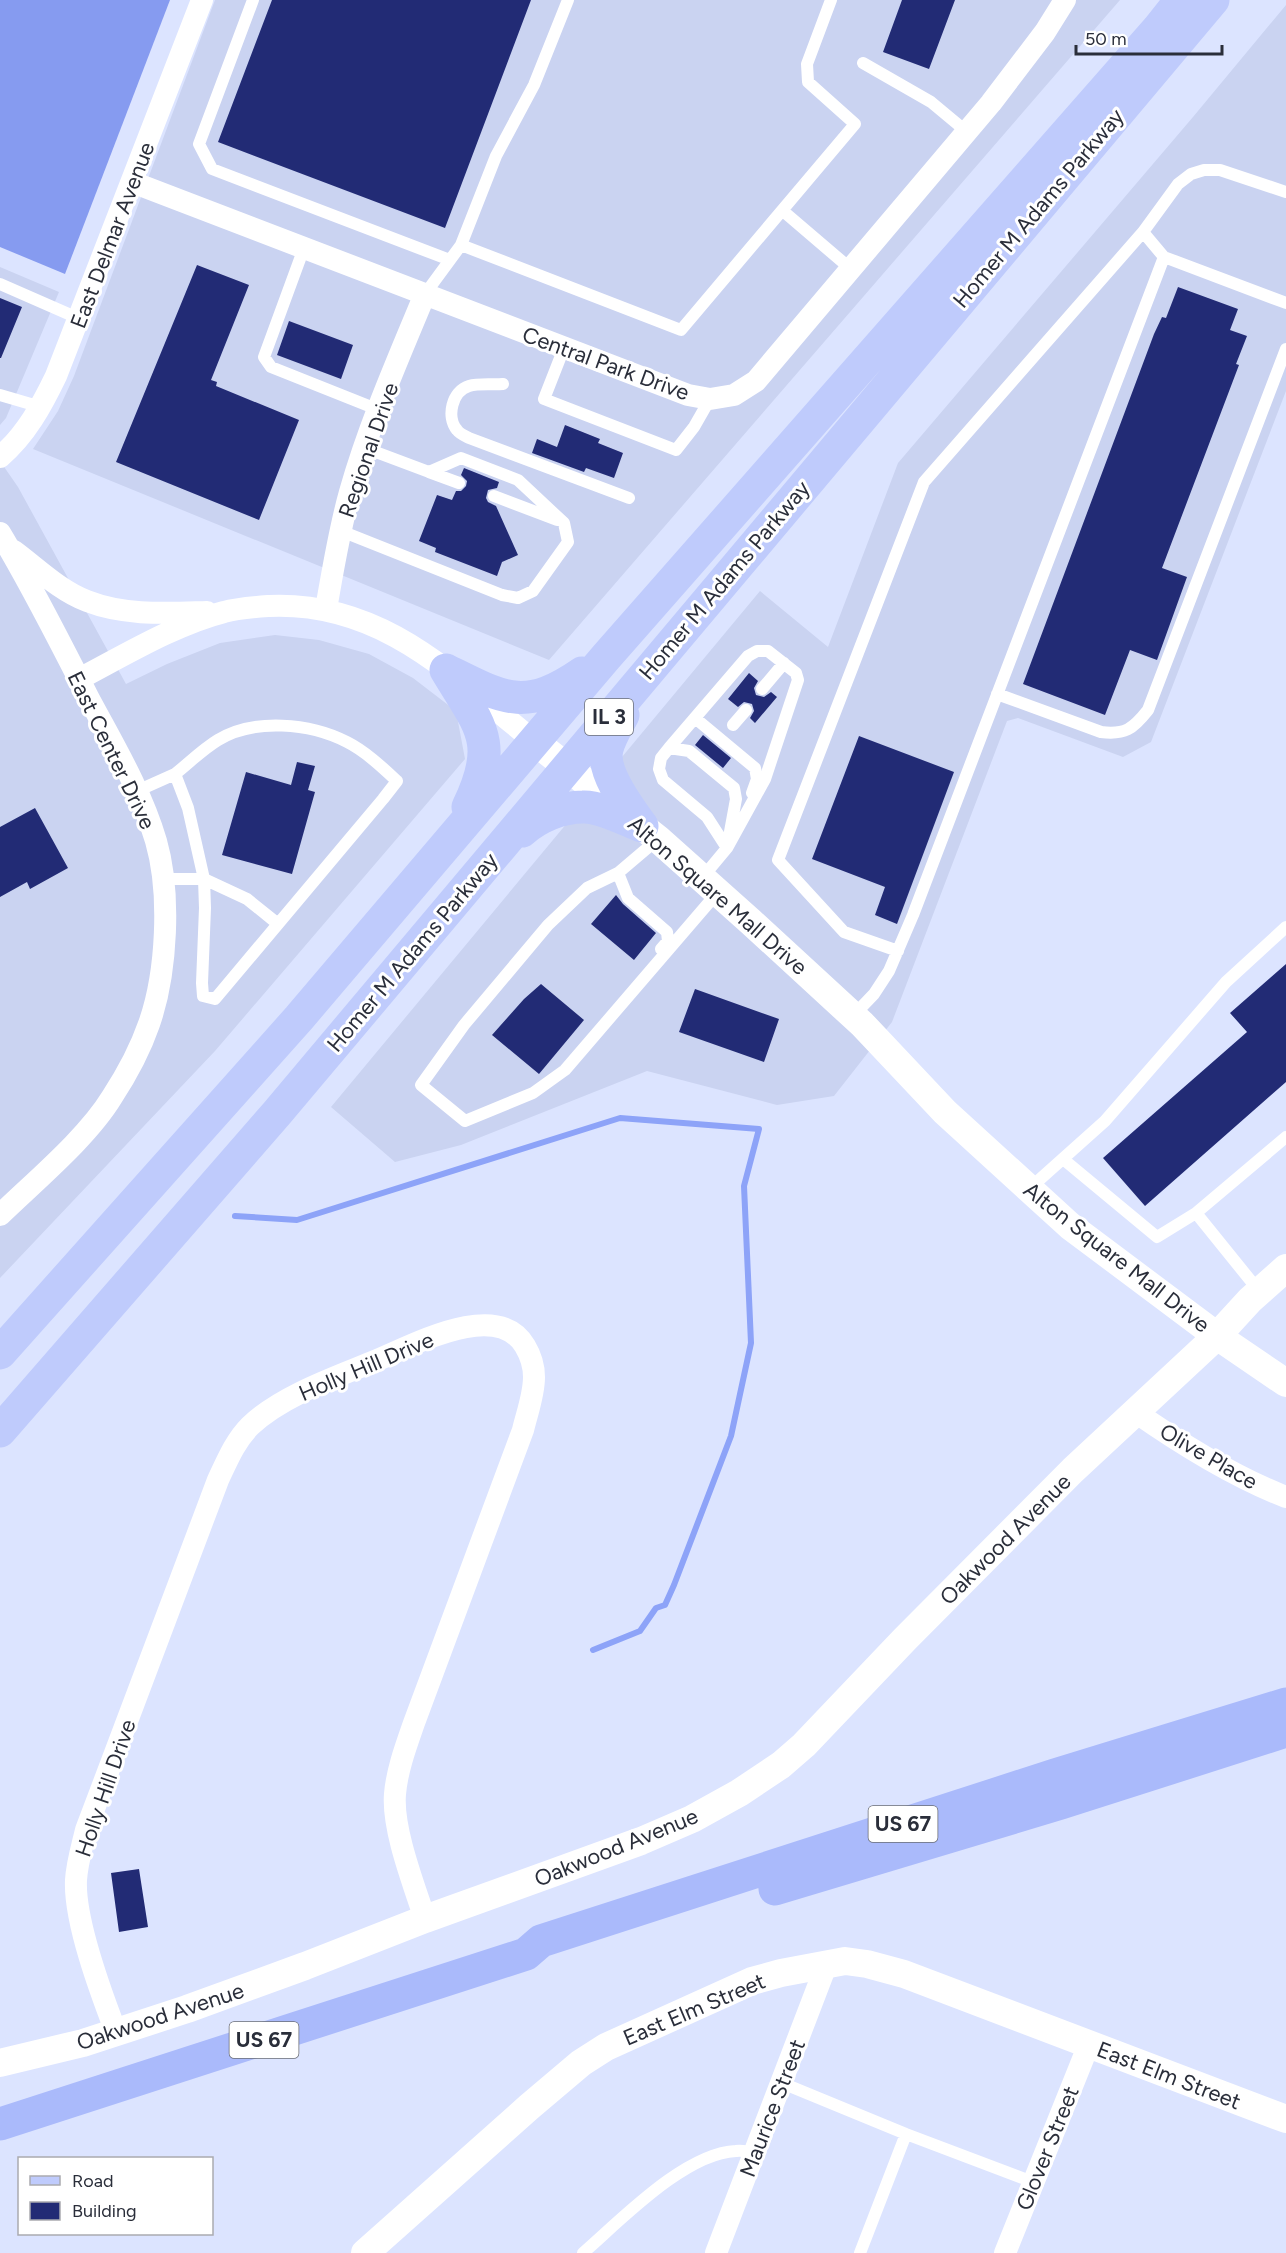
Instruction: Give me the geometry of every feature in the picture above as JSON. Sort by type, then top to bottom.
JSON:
[{"type":"highway","name":"US 67","points":[[0,2124],[526,1954],[541,1941],[1055,1775],[1286,1704]]},
{"type":"highway","name":"US 67","points":[[526,1954],[544,1958],[1060,1803],[1286,1731]]},
{"type":"main road","name":"Homer M Adams Parkway","points":[[0,1353],[299,1018],[606,657],[1181,0]]},
{"type":"main road","name":"Homer M Adams Parkway","points":[[0,1431],[277,1113],[1213,0]]},
{"type":"main road","points":[[446,670],[484,689],[515,699],[536,697],[567,684],[606,657]]},
{"type":"main road","points":[[446,670],[475,718],[484,739],[486,758],[477,788],[454,835]]},
{"type":"main road","points":[[642,677],[616,727],[606,752],[609,771],[619,793],[650,832]]},
{"type":"main road","points":[[489,860],[532,822],[552,813],[584,806],[650,832]]},
{"type":"main road","points":[[0,1328],[73,1256],[299,1018]]},
{"type":"street","name":"East Delmar Avenue","points":[[0,457],[9,449],[41,407],[80,320],[202,0]]},
{"type":"street","name":"Central Park Drive","points":[[132,182],[688,395],[710,399],[734,395],[756,381],[852,270],[967,132],[1045,32],[1065,0]]},
{"type":"street","name":"Regional Drive","points":[[326,609],[350,492],[379,410],[425,294]]},
{"type":"street","points":[[4,540],[66,590],[87,601],[113,609],[169,613],[224,612]]},
{"type":"street","name":"East Center Drive","points":[[0,1215],[89,1127],[111,1099],[133,1062],[149,1025],[158,994],[165,934],[163,879],[156,840],[137,791],[4,540]]},
{"type":"street","name":"Alton Square Mall Drive","points":[[79,679],[172,632],[224,612],[251,607],[293,605],[326,609],[375,626],[402,639],[446,670],[650,832],[853,1016],[945,1112],[1070,1226],[1217,1336],[1286,1383]]},
{"type":"street","name":"Oakwood Avenue","points":[[0,2063],[83,2043],[198,2005],[425,1919],[641,1841],[692,1819],[739,1793],[781,1765],[804,1745],[905,1639],[1065,1478],[1134,1411],[1217,1336],[1259,1291],[1286,1269]]},
{"type":"street","name":"Holly Hill Drive","points":[[116,2032],[82,1926],[76,1895],[78,1861],[86,1830],[218,1480],[232,1451],[249,1427],[266,1412],[293,1397],[453,1329],[489,1325],[508,1331],[522,1341],[531,1355],[533,1389],[523,1430],[399,1768],[394,1795],[396,1813],[405,1857],[425,1919]]},
{"type":"street","name":"Olive Place","points":[[1134,1411],[1172,1438],[1225,1468],[1286,1497]]},
{"type":"street","name":"East Elm Street","points":[[365,2253],[581,2063],[606,2047],[752,1981],[827,1963],[845,1961],[867,1964],[904,1974],[1286,2119]]},
{"type":"street","name":"Maurice Street","points":[[716,2253],[827,1963]]},
{"type":"street","name":"Glover Street","points":[[1005,2253],[1089,2044]]},
{"type":"lane","points":[[253,0],[199,144],[212,169],[450,260]]},
{"type":"lane","points":[[425,294],[461,245],[496,156],[534,85],[568,0]]},
{"type":"lane","points":[[461,245],[681,330],[855,124],[808,82],[807,64],[831,0]]},
{"type":"lane","points":[[863,63],[931,102],[967,132]]},
{"type":"lane","points":[[898,951],[844,932],[778,860],[924,482],[1143,232],[1178,184],[1191,174],[1204,170],[1227,172],[1286,192]]},
{"type":"lane","points":[[783,211],[852,270]]},
{"type":"lane","points":[[1143,232],[1164,256],[1286,303]]},
{"type":"lane","points":[[304,248],[264,357],[271,367],[379,410]]},
{"type":"lane","points":[[853,1016],[890,971],[1164,256]]},
{"type":"lane","points":[[0,284],[80,320]]},
{"type":"lane","points":[[564,348],[544,399],[676,450],[694,427],[710,399]]},
{"type":"lane","points":[[996,694],[1101,732],[1115,734],[1128,730],[1148,710],[1286,349]]},
{"type":"lane","points":[[503,384],[468,386],[457,394],[452,407],[451,420],[458,432],[629,498]]},
{"type":"lane","points":[[0,395],[41,407]]},
{"type":"lane","points":[[365,448],[459,483]]},
{"type":"lane","points":[[341,531],[502,595],[518,598],[533,591],[568,542],[564,523],[518,480],[461,458],[429,472]]},
{"type":"lane","points":[[494,496],[564,523]]},
{"type":"lane","points":[[650,832],[618,873],[586,888],[548,925],[465,1025],[421,1085],[465,1121],[533,1093],[565,1070],[642,980],[710,885],[727,848],[765,779],[796,690],[798,680],[796,673],[768,651],[757,651],[748,656],[661,758],[659,769],[663,780],[707,817],[727,848]]},
{"type":"lane","points":[[762,689],[784,663]]},
{"type":"lane","points":[[733,725],[746,710]]},
{"type":"lane","points":[[695,718],[755,768],[757,779],[738,827]]},
{"type":"lane","points":[[137,791],[175,774],[218,739],[250,727],[285,726],[314,730],[347,742],[397,781],[215,999],[203,996],[204,879],[188,808],[175,774]]},
{"type":"lane","points":[[669,748],[689,751],[734,788],[736,799],[727,848]]},
{"type":"lane","points":[[618,873],[628,898],[667,932],[668,941],[654,958],[642,980]]},
{"type":"lane","points":[[163,879],[204,879],[247,899],[278,924]]},
{"type":"lane","points":[[1029,1189],[1112,1115],[1226,981],[1286,927]]},
{"type":"lane","points":[[1063,1159],[1157,1237],[1196,1213],[1286,1137]]},
{"type":"lane","points":[[1196,1213],[1259,1291]]},
{"type":"lane","points":[[782,2083],[906,2134],[1033,2182]]},
{"type":"lane","points":[[860,2253],[906,2134]]},
{"type":"lane","points":[[583,2253],[657,2189],[688,2167],[714,2155],[736,2151],[755,2152]]},
{"type":"shaded area","points":[[0,0],[170,0],[65,274],[0,247]]},
{"type":"shaded area","points":[[215,0],[1120,0],[549,660],[33,449],[58,411],[74,376]]},
{"type":"shaded area","points":[[1286,5],[1286,391],[1151,742],[1123,757],[1018,718],[1007,721],[892,1022],[834,1096],[777,1105],[647,1071],[461,1145],[395,1162],[331,1107],[760,591],[828,647],[898,463]]},
{"type":"shaded area","points":[[0,267],[59,292],[6,418],[0,425]]},
{"type":"shaded area","points":[[0,461],[18,487],[126,684],[167,664],[220,643],[275,635],[319,640],[369,654],[413,678],[456,711],[465,759],[215,1051],[0,1278]]},
{"type":"building","points":[[272,0],[531,0],[445,228],[218,142]]},
{"type":"building","points":[[902,0],[955,0],[929,69],[883,52]]},
{"type":"building","points":[[197,265],[249,285],[211,380],[217,382],[216,386],[299,420],[259,520],[116,462]]},
{"type":"building","points":[[1178,287],[1238,309],[1230,330],[1247,336],[1236,364],[1239,365],[1162,568],[1187,577],[1157,660],[1130,650],[1105,715],[1023,684],[1154,334],[1162,317],[1166,318]]},
{"type":"building","points":[[0,298],[22,307],[1,358],[0,358]]},
{"type":"building","points":[[289,321],[353,345],[341,379],[277,355]]},
{"type":"building","points":[[565,425],[600,439],[598,443],[623,453],[614,478],[586,468],[584,472],[532,453],[537,439],[557,447]]},
{"type":"building","points":[[464,468],[499,482],[497,488],[488,490],[486,498],[488,502],[496,506],[518,555],[502,562],[497,576],[435,552],[436,548],[419,541],[437,495],[452,500],[456,491],[461,491],[466,486],[467,481],[461,475]]},
{"type":"building","points":[[749,673],[758,681],[754,688],[756,695],[764,697],[771,692],[777,697],[755,723],[750,718],[754,711],[752,704],[744,702],[738,707],[728,699]]},
{"type":"building","points":[[703,735],[731,758],[723,768],[695,745]]},
{"type":"building","points":[[859,736],[954,772],[897,924],[875,915],[885,887],[812,859]]},
{"type":"building","points":[[297,762],[315,766],[308,790],[315,792],[292,874],[222,855],[246,772],[291,785]]},
{"type":"building","points":[[35,808],[68,868],[30,889],[27,882],[0,897],[0,827]]},
{"type":"building","points":[[616,895],[656,933],[634,960],[591,924]]},
{"type":"building","points":[[1286,964],[1286,1082],[1145,1206],[1103,1158],[1247,1032],[1230,1013]]},
{"type":"building","points":[[541,984],[584,1020],[539,1074],[492,1035],[524,999]]},
{"type":"building","points":[[695,989],[779,1019],[764,1062],[679,1032]]},
{"type":"building","points":[[139,1869],[148,1927],[119,1932],[111,1873]]},
{"type":"waterway","points":[[235,1216],[297,1220],[620,1118],[759,1129],[744,1186],[751,1343],[731,1436],[665,1605],[656,1608],[640,1631],[593,1650]]}]
